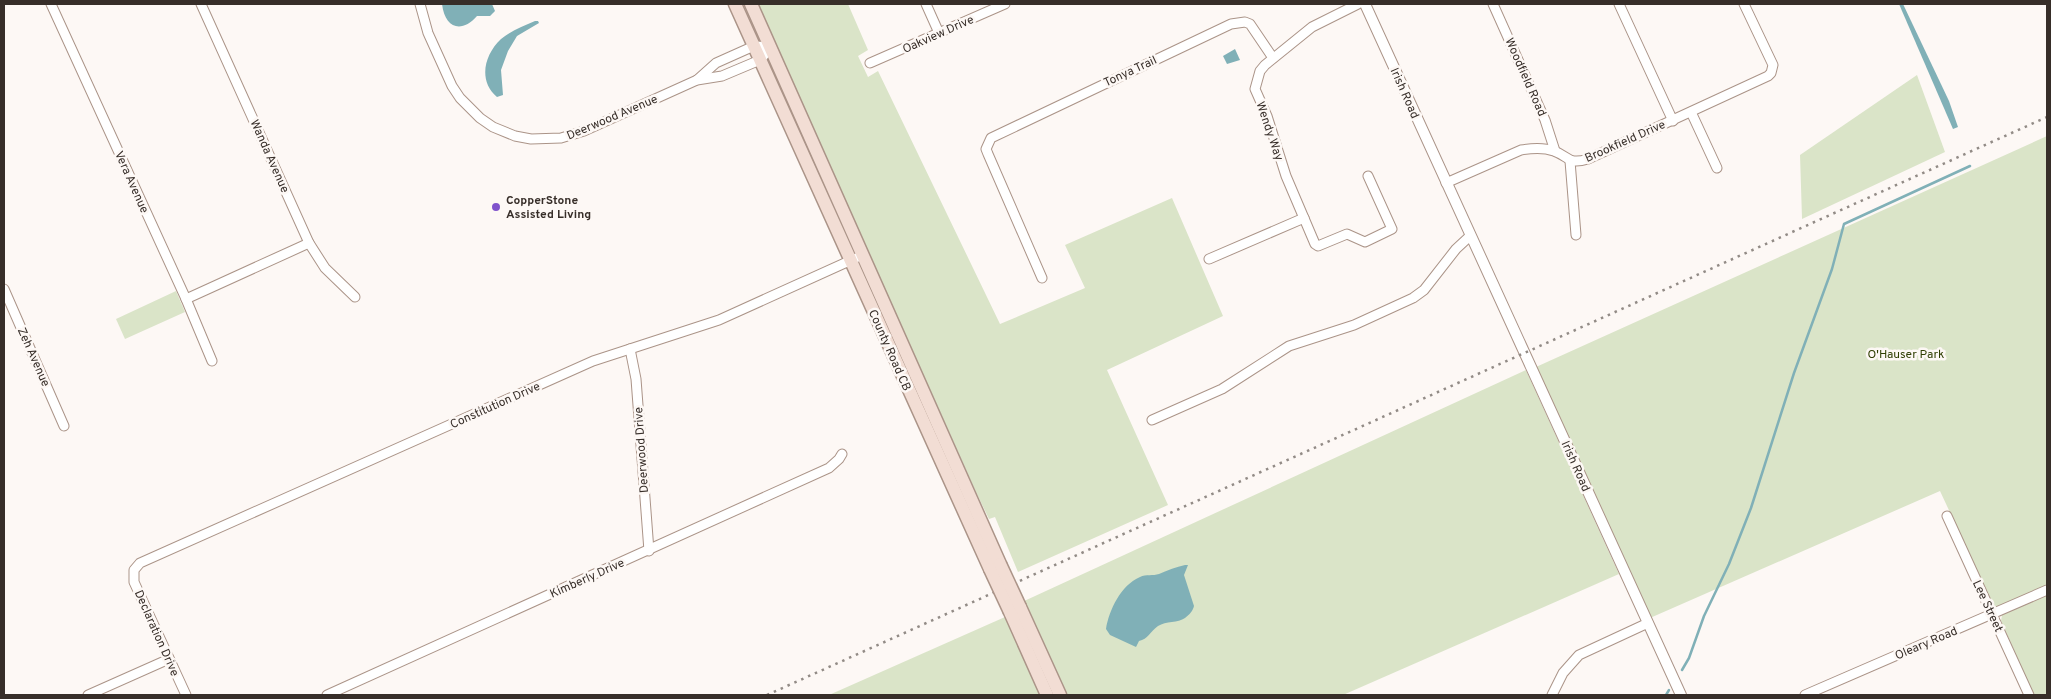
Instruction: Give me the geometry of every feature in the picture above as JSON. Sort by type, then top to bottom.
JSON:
[{"type":"main road","name":"County Road CB","points":[[735,4],[850,261],[1015,610],[1060,695]]},
{"type":"main road","name":"County Road CB","points":[[751,4],[863,255],[995,566]]},
{"type":"main road","name":"County Road CB","points":[[1015,610],[1047,695]]},
{"type":"street","name":"Vera Avenue","points":[[51,4],[186,299],[212,361]]},
{"type":"street","name":"Wanda Avenue","points":[[201,4],[309,243],[325,268],[354,297]]},
{"type":"street","name":"Deerwood Avenue","points":[[420,4],[428,33],[452,86],[460,98],[480,118],[493,126],[515,136],[545,140],[572,135],[697,80],[722,76],[760,60],[771,47]]},
{"type":"street","points":[[926,4],[939,34]]},
{"type":"street","name":"Oakview Drive","points":[[870,64],[1005,4]]},
{"type":"street","name":"Wendy Way","points":[[1358,4],[1312,27],[1273,58],[1260,71],[1255,89],[1267,116],[1286,176],[1318,246],[1347,234],[1365,242],[1392,229],[1368,176]]},
{"type":"street","name":"Irish Road","points":[[1365,4],[1681,695]]},
{"type":"street","name":"Woodfield Road","points":[[1493,4],[1545,120],[1555,151]]},
{"type":"street","points":[[1619,4],[1673,120]]},
{"type":"street","name":"Brookfield Drive","points":[[1446,183],[1521,150],[1538,148],[1555,151],[1570,161],[1576,162],[1588,159],[1768,76],[1772,70],[1772,62],[1744,4]]},
{"type":"street","name":"Tonya Trail","points":[[1042,278],[986,149],[987,144],[996,135],[1231,24],[1245,22],[1250,24],[1273,58]]},
{"type":"street","name":"Deerwood Avenue","points":[[697,80],[716,63],[754,46],[771,47]]},
{"type":"street","points":[[1691,112],[1717,168]]},
{"type":"street","points":[[1570,161],[1576,235]]},
{"type":"street","points":[[1209,259],[1304,218]]},
{"type":"street","points":[[1152,420],[1222,389],[1289,346],[1354,325],[1413,298],[1424,290],[1456,249],[1470,236]]},
{"type":"street","points":[[186,299],[309,243]]},
{"type":"street","name":"Constitution Drive","points":[[134,570],[140,563],[593,361],[719,320],[863,255]]},
{"type":"street","name":"Zeh Avenue","points":[[4,289],[64,426]]},
{"type":"street","name":"Deerwood Drive","points":[[630,349],[636,379],[649,551]]},
{"type":"street","name":"Kimberly Drive","points":[[327,695],[829,468],[842,454]]},
{"type":"street","name":"Lee Street","points":[[1947,516],[2029,695]]},
{"type":"street","name":"Declaration Drive","points":[[134,570],[134,582],[186,695]]},
{"type":"street","name":"Oleary Road","points":[[1804,695],[2047,590]]},
{"type":"street","points":[[1552,695],[1563,673],[1580,655],[1648,623]]},
{"type":"street","points":[[88,695],[169,659]]},
{"type":"green space","points":[[757,4],[848,4],[868,50],[858,56],[868,77],[878,71],[1000,324],[1085,288],[1065,245],[1172,198],[1223,316],[1107,370],[1168,505],[1018,572],[995,517],[989,519],[976,492]]},
{"type":"green space","points":[[1917,75],[1945,152],[1802,219],[1800,155]]},
{"type":"green space","name":"O'Hauser Park","points":[[2047,136],[2047,589],[1996,611],[1940,491],[1650,618],[1536,367]]},
{"type":"green space","points":[[176,291],[185,312],[125,339],[116,319]]},
{"type":"green space","points":[[1526,370],[1619,574],[1343,695],[1064,695],[1022,602]]},
{"type":"green space","points":[[2047,595],[2047,695],[2034,695],[2001,621],[2002,615]]},
{"type":"green space","points":[[1005,617],[1040,695],[829,695]]},
{"type":"water","points":[[442,4],[492,4],[495,11],[490,16],[477,16],[465,25],[455,26],[446,19]]},
{"type":"water","points":[[1899,4],[1903,4],[1949,101],[1958,127],[1953,129]]},
{"type":"water","points":[[535,21],[539,23],[517,36],[508,51],[501,70],[503,95],[497,97],[491,91],[485,76],[487,60],[495,45],[501,39]]},
{"type":"water","points":[[1235,49],[1240,60],[1227,64],[1223,56]]},
{"type":"water","points":[[1188,565],[1184,575],[1194,606],[1188,616],[1182,620],[1158,626],[1147,637],[1139,641],[1136,647],[1110,635],[1106,629],[1110,614],[1117,599],[1127,586],[1142,576],[1159,574]]},
{"type":"waterway","points":[[1682,670],[1689,658],[1704,616],[1729,564],[1751,508],[1794,373],[1832,269],[1844,224],[1970,166]]},
{"type":"waterway","points":[[1666,695],[1669,690]]},
{"type":"railway","points":[[767,695],[2047,117]]},
{"type":"place","name":"CopperStone Assisted Living","points":[[496,207]]}]
